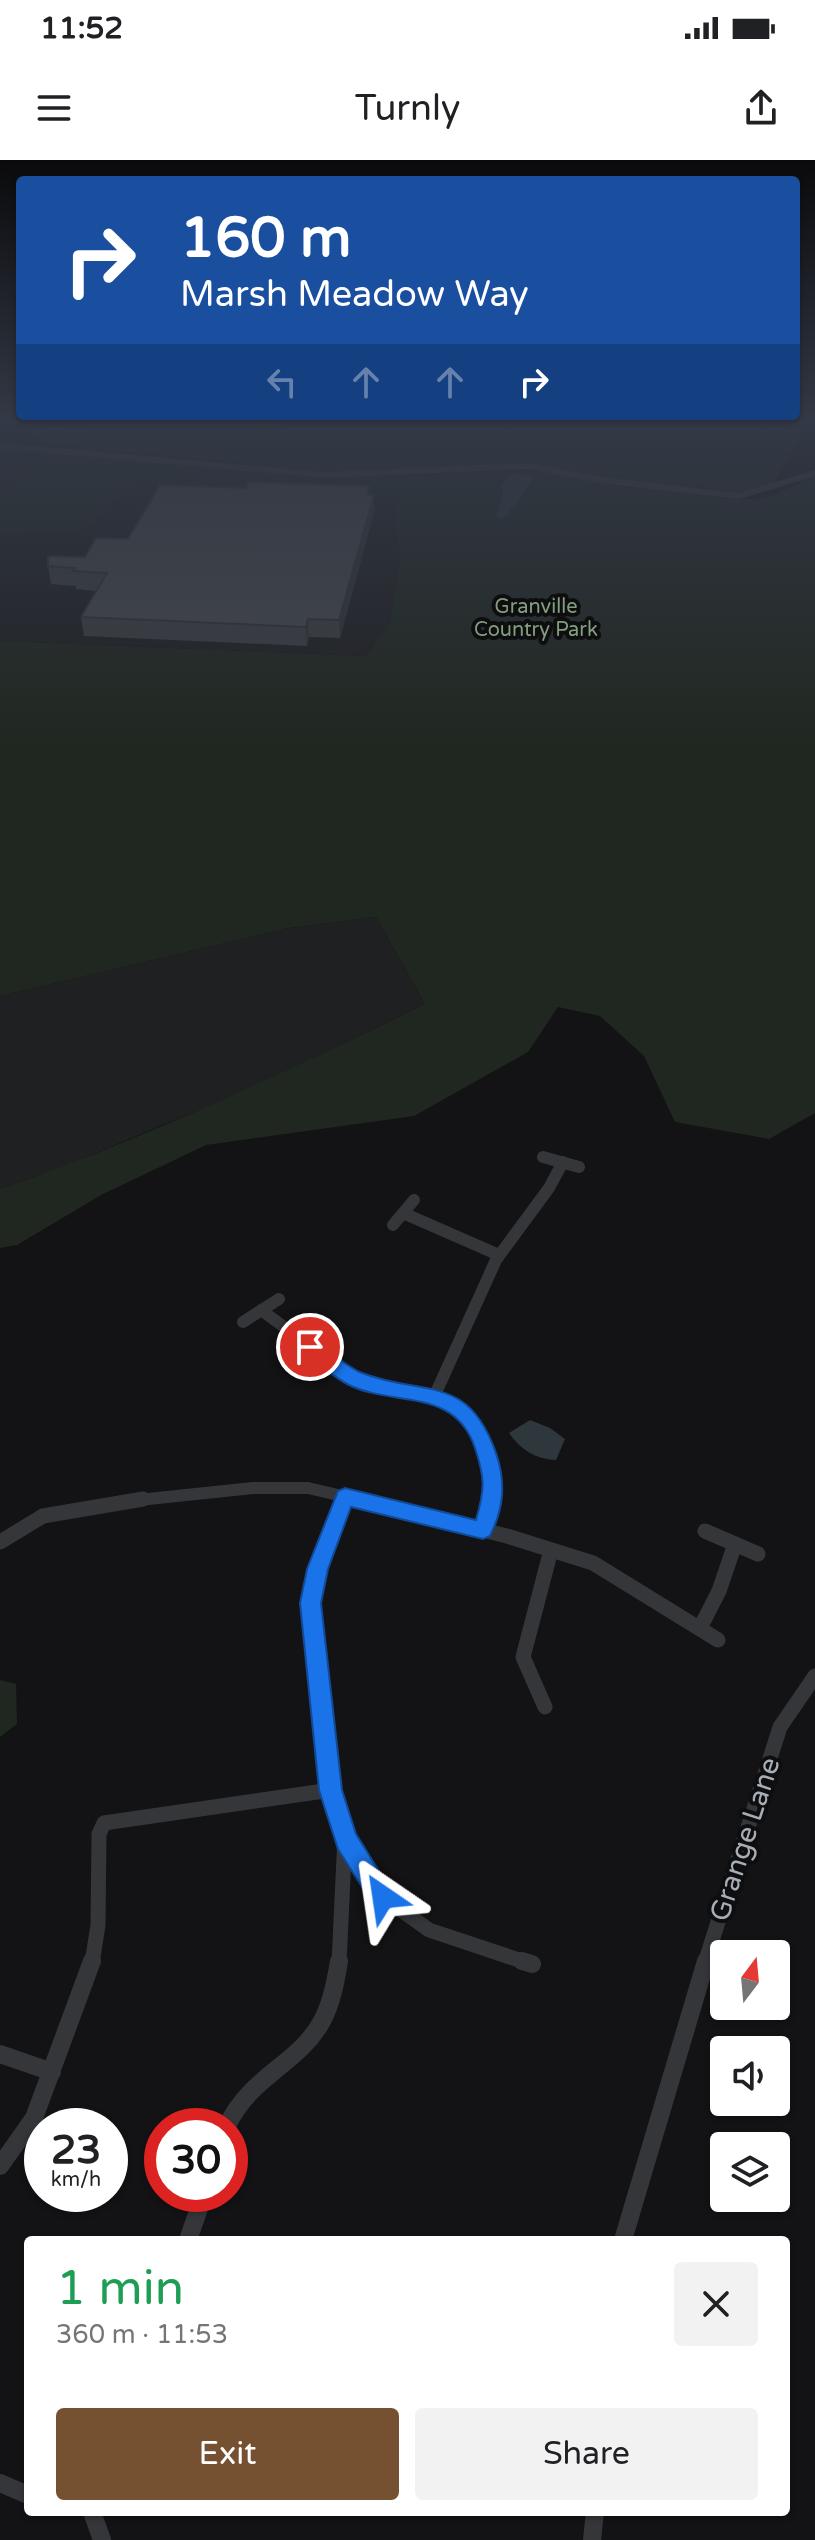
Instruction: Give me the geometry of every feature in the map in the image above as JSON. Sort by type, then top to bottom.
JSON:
[{"type":"street","points":[[543,1157],[579,1167]]},
{"type":"street","points":[[434,1397],[499,1255],[555,1182],[563,1162]]},
{"type":"street","points":[[393,1225],[414,1200]]},
{"type":"street","points":[[403,1213],[499,1255]]},
{"type":"street","points":[[243,1322],[279,1299]]},
{"type":"street","points":[[261,1310],[355,1379],[434,1397],[456,1407],[477,1427],[493,1472],[494,1491],[483,1530]]},
{"type":"street","points":[[0,1542],[43,1516],[137,1500],[253,1488],[308,1488],[483,1530],[593,1563],[718,1640]]},
{"type":"street","points":[[345,1497],[318,1569],[311,1603],[331,1790],[345,1835],[383,1897],[429,1930],[532,1964]]},
{"type":"street","points":[[705,1531],[758,1554]]},
{"type":"street","points":[[700,1628],[719,1591],[735,1544]]},
{"type":"street","points":[[545,1707],[523,1657],[551,1550]]},
{"type":"street","name":"Grange Lane","points":[[624,2236],[686,2022],[780,1727],[815,1676]]},
{"type":"street","points":[[0,2166],[34,2118],[91,1967],[98,1925],[99,1834],[104,1823],[331,1790]]},
{"type":"street","points":[[236,2108],[245,2091],[286,2059],[322,2022],[345,1934],[342,1864],[345,1835]]},
{"type":"street","points":[[0,2054],[54,2064]]},
{"type":"street","points":[[189,2236],[198,2212]]},
{"type":"street","points":[[0,2483],[24,2493]]},
{"type":"street","points":[[93,2516],[102,2540]]},
{"type":"street","points":[[592,2540],[595,2516]]},
{"type":"shaded area","points":[[0,530],[397,530],[399,563],[390,622],[366,656],[0,641]]},
{"type":"shaded area","points":[[376,917],[425,1004],[252,1088],[62,1167],[0,1189],[0,996],[289,928]]},
{"type":"shaded area","points":[[530,1420],[550,1428],[565,1439],[556,1460],[529,1452],[509,1433]]},
{"type":"green space","name":"Granville Country Park","points":[[0,530],[75,530],[68,532],[0,535]]},
{"type":"green space","name":"Granville Country Park","points":[[397,530],[815,530],[815,1113],[769,1139],[675,1122],[644,1056],[600,1016],[558,1007],[528,1052],[414,1116],[206,1145],[101,1195],[17,1245],[0,1248],[0,1189],[215,1103],[425,1004],[376,917],[289,928],[0,996],[0,641],[366,656],[390,622],[399,563]]},
{"type":"green space","points":[[0,1680],[16,1684],[17,1724],[0,1737]]},
{"type":"building","points":[[133,530],[364,530],[339,620],[308,619],[306,627],[81,617],[107,573],[48,566],[48,556],[85,557],[96,538],[128,539]]},
{"type":"route","points":[[310,1347],[355,1379],[387,1389],[434,1397],[456,1407],[477,1427],[493,1472],[494,1491],[483,1530],[345,1497],[318,1569],[311,1603],[331,1790],[347,1840],[383,1897]]}]
